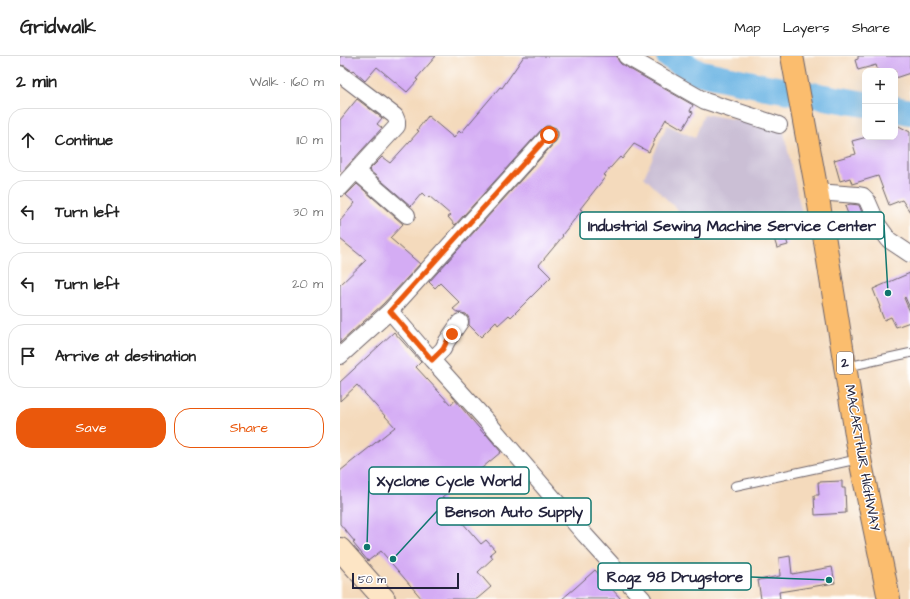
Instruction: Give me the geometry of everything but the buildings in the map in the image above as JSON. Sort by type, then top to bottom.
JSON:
[{"type":"highway","name":"MACARTHUR HIGHWAY","points":[[793,60],[817,192],[860,459],[889,599]]},
{"type":"main road","points":[[340,549],[384,599]]},
{"type":"street","points":[[626,56],[705,101],[779,125]]},
{"type":"street","points":[[340,74],[395,116],[397,121],[397,126],[340,188]]},
{"type":"street","points":[[340,356],[390,311],[549,135]]},
{"type":"street","points":[[356,171],[407,215]]},
{"type":"street","points":[[817,192],[863,196],[867,200],[878,225],[889,240],[910,254]]},
{"type":"street","points":[[390,311],[585,535],[643,599]]},
{"type":"street","points":[[432,360],[443,349],[460,322]]},
{"type":"lane","points":[[845,367],[910,352]]},
{"type":"lane","points":[[735,486],[860,459]]},
{"type":"shaded area","points":[[704,114],[783,128],[802,215],[694,226],[644,177],[667,125],[695,138]]},
{"type":"waterway","points":[[669,56],[697,72],[766,87],[862,103]]},
{"type":"waterway","points":[[898,110],[910,112]]},
{"type":"place","name":"Industrial Sewing Machine Service Center","points":[[888,293]]},
{"type":"place","name":"Xyclone Cycle World","points":[[367,547]]},
{"type":"place","name":"Benson Auto Supply","points":[[393,559]]},
{"type":"place","name":"Rogz 98 Drugstore","points":[[829,580]]},
{"type":"route","points":[[452,334],[443,349],[432,360],[390,311],[549,135]]}]
